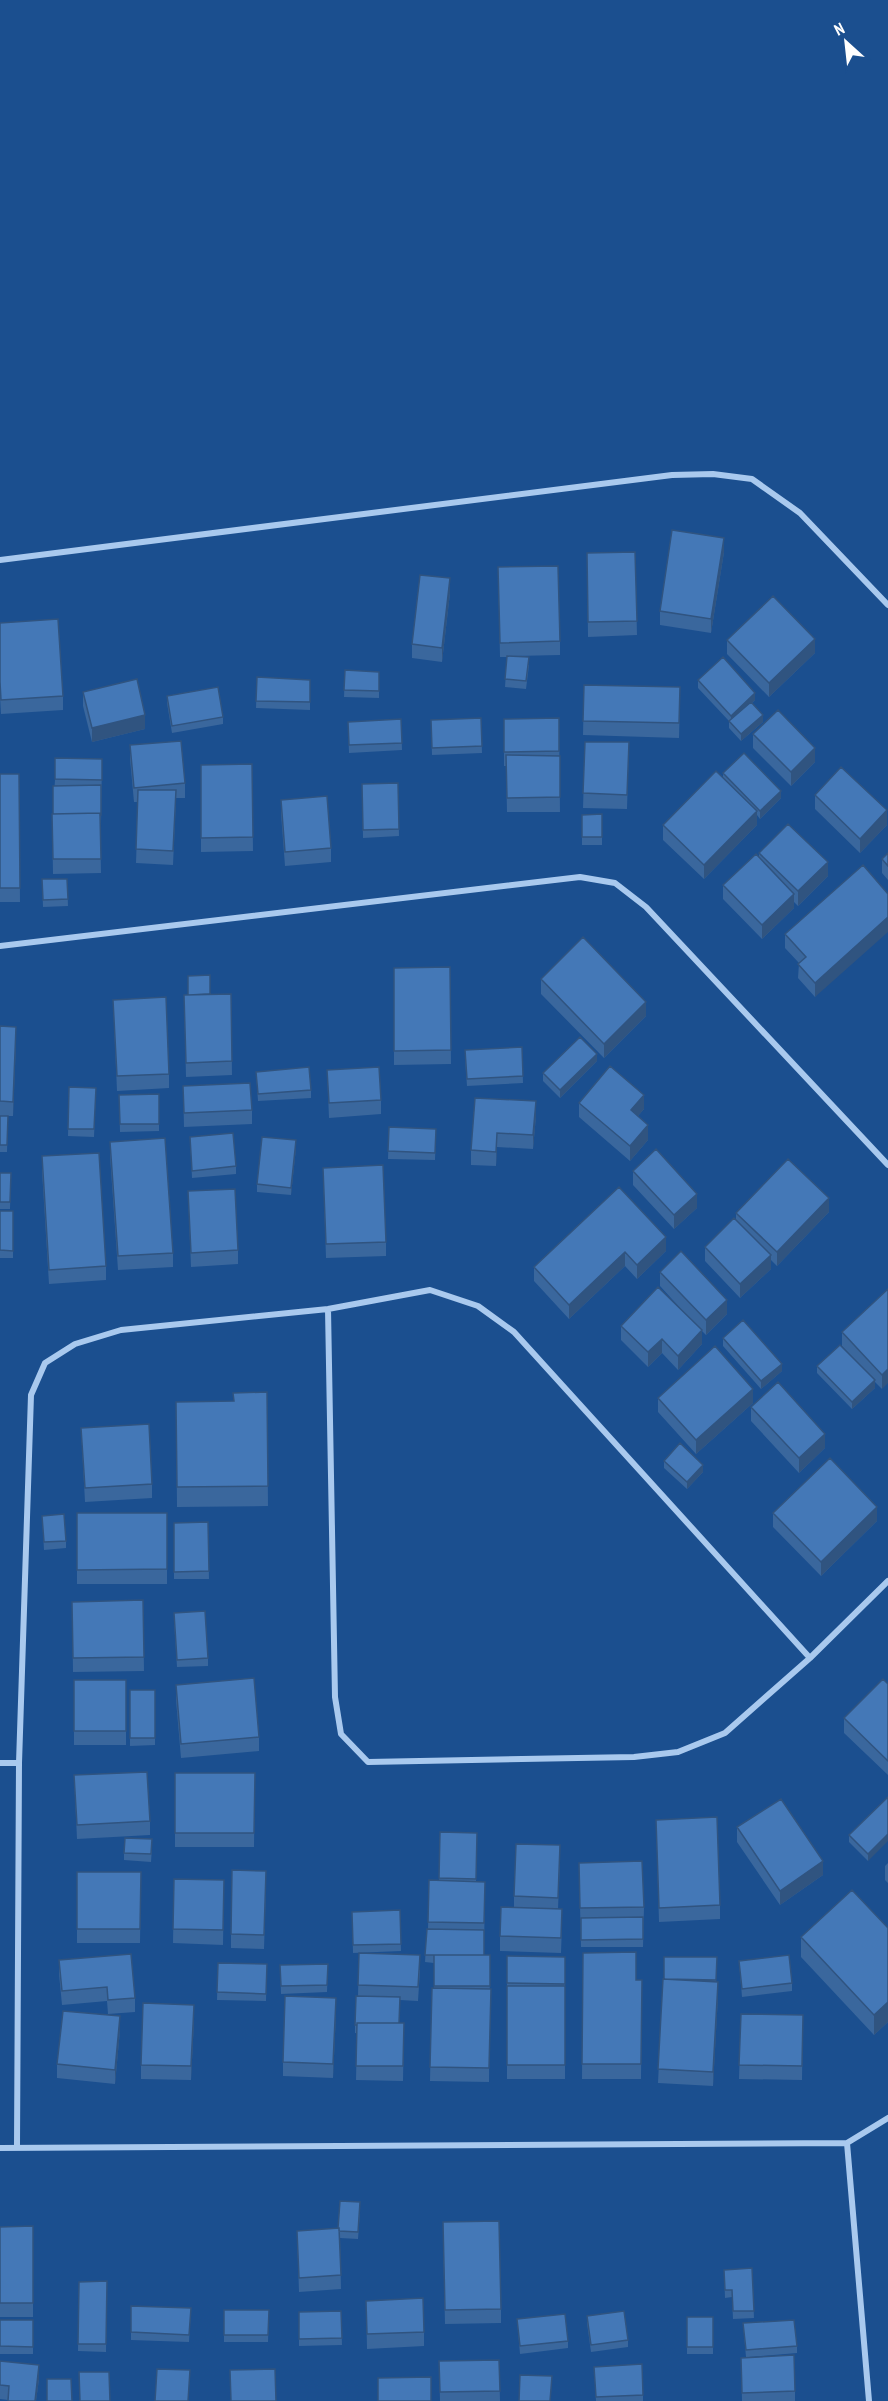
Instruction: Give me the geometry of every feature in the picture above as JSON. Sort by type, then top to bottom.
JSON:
[{"type":"street","points":[[0,560],[672,475],[713,474],[752,479],[800,513],[888,605]]},
{"type":"street","points":[[0,946],[580,877],[615,883],[646,907],[888,1165]]},
{"type":"street","points":[[18,2147],[19,1763],[31,1395],[45,1364],[75,1344],[120,1330],[328,1309],[430,1290],[478,1306],[514,1332],[810,1658]]},
{"type":"street","points":[[328,1309],[335,1697],[341,1734],[368,1762],[634,1757],[678,1752],[725,1733],[810,1658],[888,1581]]},
{"type":"street","points":[[0,1763],[19,1763]]},
{"type":"street","points":[[0,2148],[847,2143],[888,2118]]},
{"type":"street","points":[[847,2143],[869,2401]]},
{"type":"building","points":[[672,530],[724,538],[711,619],[660,611]]},
{"type":"building","points":[[635,552],[637,621],[588,622],[587,553]]},
{"type":"building","points":[[558,566],[560,641],[500,643],[498,567]]},
{"type":"building","points":[[420,575],[450,578],[442,648],[412,644]]},
{"type":"building","points":[[773,596],[815,639],[769,683],[727,640]]},
{"type":"building","points":[[58,619],[63,696],[1,700],[0,623]]},
{"type":"building","points":[[507,656],[529,657],[526,681],[505,679]]},
{"type":"building","points":[[723,657],[755,693],[731,716],[698,680]]},
{"type":"building","points":[[345,670],[379,672],[379,691],[344,690]]},
{"type":"building","points":[[257,677],[310,680],[310,702],[256,701]]},
{"type":"building","points":[[137,679],[145,715],[92,728],[83,692]]},
{"type":"building","points":[[584,685],[680,687],[679,723],[583,721]]},
{"type":"building","points":[[218,687],[223,717],[172,726],[167,696]]},
{"type":"building","points":[[751,702],[763,715],[741,734],[729,721]]},
{"type":"building","points":[[778,710],[815,748],[791,772],[753,734]]},
{"type":"building","points":[[481,718],[482,746],[432,748],[431,720]]},
{"type":"building","points":[[559,718],[559,751],[504,752],[504,719]]},
{"type":"building","points":[[401,719],[402,743],[349,745],[348,722]]},
{"type":"building","points":[[181,741],[185,783],[134,788],[130,745]]},
{"type":"building","points":[[585,742],[629,742],[627,795],[583,793]]},
{"type":"building","points":[[744,753],[781,791],[760,811],[723,773]]},
{"type":"building","points":[[506,755],[560,756],[560,797],[507,798]]},
{"type":"building","points":[[55,758],[102,759],[102,780],[55,779]]},
{"type":"building","points":[[252,764],[253,837],[201,838],[201,765]]},
{"type":"building","points":[[841,767],[887,810],[860,839],[815,795]]},
{"type":"building","points":[[716,771],[757,811],[704,865],[663,825]]},
{"type":"building","points":[[0,774],[19,774],[20,888],[0,888]]},
{"type":"building","points":[[398,783],[399,829],[363,830],[362,784]]},
{"type":"building","points":[[101,785],[101,815],[100,813],[53,814],[53,786]]},
{"type":"building","points":[[138,790],[176,790],[173,851],[136,849]]},
{"type":"building","points":[[327,796],[331,848],[285,852],[281,800]]},
{"type":"building","points":[[100,813],[101,859],[53,859],[52,814]]},
{"type":"building","points":[[602,814],[602,837],[582,837],[582,815]]},
{"type":"building","points":[[788,824],[828,862],[798,891],[759,853]]},
{"type":"building","points":[[888,853],[888,866],[882,859]]},
{"type":"building","points":[[756,854],[794,894],[762,925],[723,885]]},
{"type":"building","points":[[863,865],[888,894],[888,917],[815,983],[798,964],[806,957],[785,934]]},
{"type":"building","points":[[42,879],[67,879],[68,899],[43,900]]},
{"type":"building","points":[[583,937],[646,1002],[604,1044],[541,979]]},
{"type":"building","points":[[450,967],[451,1050],[394,1051],[394,968]]},
{"type":"building","points":[[210,975],[210,994],[188,995],[188,976]]},
{"type":"building","points":[[231,994],[232,1061],[186,1063],[184,995]]},
{"type":"building","points":[[166,997],[169,1074],[117,1076],[113,1000]]},
{"type":"building","points":[[0,1026],[16,1027],[13,1102],[0,1101]]},
{"type":"building","points":[[580,1037],[597,1054],[560,1090],[543,1073]]},
{"type":"building","points":[[522,1047],[523,1076],[467,1079],[465,1050]]},
{"type":"building","points":[[610,1066],[644,1095],[631,1110],[648,1125],[630,1146],[579,1103]]},
{"type":"building","points":[[309,1067],[311,1090],[258,1094],[256,1072]]},
{"type":"building","points":[[379,1067],[381,1100],[329,1103],[327,1070]]},
{"type":"building","points":[[250,1083],[252,1110],[184,1113],[183,1086]]},
{"type":"building","points":[[69,1087],[96,1088],[94,1129],[68,1129]]},
{"type":"building","points":[[159,1094],[159,1124],[120,1124],[119,1095]]},
{"type":"building","points":[[475,1098],[536,1101],[533,1135],[497,1133],[496,1152],[471,1150]]},
{"type":"building","points":[[0,1116],[8,1116],[7,1145],[0,1145]]},
{"type":"building","points":[[389,1127],[436,1129],[435,1153],[388,1151]]},
{"type":"building","points":[[233,1133],[236,1166],[192,1171],[190,1137]]},
{"type":"building","points":[[262,1137],[296,1140],[291,1188],[257,1184]]},
{"type":"building","points":[[165,1138],[173,1253],[118,1256],[110,1142]]},
{"type":"building","points":[[656,1149],[697,1194],[674,1215],[633,1171]]},
{"type":"building","points":[[99,1153],[106,1266],[49,1270],[42,1156]]},
{"type":"building","points":[[788,1159],[829,1198],[777,1252],[736,1213]]},
{"type":"building","points":[[383,1165],[386,1242],[326,1244],[323,1168]]},
{"type":"building","points":[[0,1173],[11,1173],[10,1202],[0,1202]]},
{"type":"building","points":[[619,1187],[666,1237],[637,1265],[625,1252],[569,1305],[534,1267]]},
{"type":"building","points":[[235,1189],[238,1250],[191,1253],[188,1191]]},
{"type":"building","points":[[0,1211],[13,1211],[13,1251],[0,1250]]},
{"type":"building","points":[[734,1218],[771,1255],[740,1284],[705,1247]]},
{"type":"building","points":[[681,1251],[727,1300],[706,1320],[660,1272]]},
{"type":"building","points":[[658,1287],[702,1330],[678,1356],[662,1339],[648,1352],[621,1326]]},
{"type":"building","points":[[888,1289],[888,1369],[882,1375],[842,1332]]},
{"type":"building","points":[[743,1320],[782,1364],[761,1381],[723,1338]]},
{"type":"building","points":[[840,1345],[875,1380],[852,1402],[817,1366]]},
{"type":"building","points":[[715,1346],[753,1389],[696,1440],[658,1398]]},
{"type":"building","points":[[778,1382],[825,1434],[799,1458],[751,1407]]},
{"type":"building","points":[[267,1392],[268,1486],[177,1487],[176,1402],[234,1401],[233,1393]]},
{"type":"building","points":[[149,1424],[152,1484],[85,1488],[81,1428]]},
{"type":"building","points":[[680,1443],[703,1465],[687,1482],[664,1461]]},
{"type":"building","points":[[830,1458],[877,1507],[821,1562],[773,1513]]},
{"type":"building","points":[[77,1513],[167,1513],[167,1569],[77,1570]]},
{"type":"building","points":[[64,1514],[66,1541],[44,1542],[42,1516]]},
{"type":"building","points":[[208,1522],[209,1571],[174,1572],[174,1523]]},
{"type":"building","points":[[143,1600],[144,1657],[73,1658],[72,1602]]},
{"type":"building","points":[[205,1611],[208,1658],[177,1660],[174,1613]]},
{"type":"building","points":[[254,1678],[259,1737],[181,1744],[176,1685]]},
{"type":"building","points":[[883,1679],[888,1684],[888,1761],[844,1718]]},
{"type":"building","points":[[74,1680],[126,1680],[126,1731],[74,1731]]},
{"type":"building","points":[[130,1690],[155,1690],[155,1738],[130,1738]]},
{"type":"building","points":[[147,1772],[150,1821],[77,1825],[74,1775]]},
{"type":"building","points":[[175,1773],[255,1773],[254,1833],[175,1833]]},
{"type":"building","points":[[888,1797],[888,1834],[868,1854],[849,1835]]},
{"type":"building","points":[[781,1799],[823,1861],[780,1891],[737,1827]]},
{"type":"building","points":[[717,1817],[720,1905],[659,1908],[656,1820]]},
{"type":"building","points":[[440,1832],[477,1833],[476,1879],[439,1878]]},
{"type":"building","points":[[125,1838],[152,1839],[151,1854],[124,1853]]},
{"type":"building","points":[[516,1844],[560,1845],[558,1898],[514,1896]]},
{"type":"building","points":[[642,1861],[644,1907],[580,1908],[579,1863]]},
{"type":"building","points":[[232,1870],[266,1871],[264,1935],[231,1934]]},
{"type":"building","points":[[77,1872],[141,1872],[140,1929],[77,1929]]},
{"type":"building","points":[[174,1879],[224,1880],[223,1930],[173,1929]]},
{"type":"building","points":[[429,1880],[485,1882],[484,1923],[428,1922]]},
{"type":"building","points":[[852,1890],[888,1928],[888,2002],[874,2015],[801,1937]]},
{"type":"building","points":[[501,1907],[562,1909],[561,1938],[500,1936]]},
{"type":"building","points":[[400,1910],[401,1944],[353,1945],[352,1912]]},
{"type":"building","points":[[643,1917],[643,1939],[581,1940],[581,1918]]},
{"type":"building","points":[[427,1929],[484,1930],[484,1955],[425,1955]]},
{"type":"building","points":[[636,1952],[636,1980],[642,1980],[641,2064],[582,2064],[583,1953]]},
{"type":"building","points":[[359,1953],[420,1955],[418,1987],[358,1985]]},
{"type":"building","points":[[131,1954],[135,1998],[108,2000],[107,1987],[62,1991],[59,1960]]},
{"type":"building","points":[[434,1955],[490,1955],[490,1986],[434,1986]]},
{"type":"building","points":[[789,1955],[792,1983],[742,1989],[739,1961]]},
{"type":"building","points":[[507,1956],[565,1957],[565,1984],[507,1983]]},
{"type":"building","points":[[664,1957],[717,1957],[716,1980],[664,1979]]},
{"type":"building","points":[[218,1963],[267,1964],[266,1994],[217,1992]]},
{"type":"building","points":[[328,1964],[327,1985],[281,1986],[280,1965]]},
{"type":"building","points":[[663,1979],[718,1982],[713,2072],[658,2069]]},
{"type":"building","points":[[507,1986],[565,1986],[565,2065],[507,2065]]},
{"type":"building","points":[[432,1988],[491,1989],[489,2068],[430,2067]]},
{"type":"building","points":[[285,1996],[336,1998],[333,2064],[283,2062]]},
{"type":"building","points":[[356,1996],[400,1997],[399,2023],[357,2023],[355,2025]]},
{"type":"building","points":[[143,2003],[194,2005],[191,2066],[141,2065]]},
{"type":"building","points":[[63,2011],[120,2016],[115,2070],[57,2064]]},
{"type":"building","points":[[741,2014],[803,2015],[802,2066],[739,2065]]},
{"type":"building","points":[[357,2023],[404,2023],[403,2066],[356,2066]]},
{"type":"building","points":[[340,2201],[360,2202],[358,2232],[339,2231]]},
{"type":"building","points":[[499,2221],[501,2309],[445,2310],[443,2222]]},
{"type":"building","points":[[33,2226],[33,2303],[0,2303],[0,2227]]},
{"type":"building","points":[[339,2228],[341,2275],[299,2278],[297,2231]]},
{"type":"building","points":[[752,2268],[754,2311],[733,2311],[732,2290],[725,2290],[724,2270]]},
{"type":"building","points":[[107,2281],[106,2344],[78,2344],[79,2282]]},
{"type":"building","points":[[423,2298],[424,2332],[367,2334],[366,2301]]},
{"type":"building","points":[[131,2306],[191,2308],[189,2335],[131,2332]]},
{"type":"building","points":[[224,2310],[269,2310],[268,2335],[224,2335]]},
{"type":"building","points":[[341,2311],[342,2338],[299,2339],[299,2312]]},
{"type":"building","points":[[624,2311],[628,2340],[591,2345],[587,2316]]},
{"type":"building","points":[[565,2314],[568,2341],[520,2346],[517,2319]]},
{"type":"building","points":[[687,2317],[713,2317],[713,2347],[687,2347]]},
{"type":"building","points":[[0,2320],[33,2320],[33,2347],[0,2346]]},
{"type":"building","points":[[794,2320],[797,2346],[746,2350],[743,2323]]},
{"type":"building","points":[[794,2355],[795,2391],[742,2393],[741,2358]]},
{"type":"building","points":[[499,2360],[500,2391],[440,2392],[439,2361]]},
{"type":"building","points":[[0,2361],[39,2365],[35,2401],[8,2401],[9,2386],[0,2385]]},
{"type":"building","points":[[642,2364],[643,2395],[596,2397],[594,2367]]},
{"type":"building","points":[[157,2369],[190,2370],[188,2401],[155,2401]]},
{"type":"building","points":[[275,2369],[276,2401],[231,2401],[230,2370]]},
{"type":"building","points":[[79,2372],[109,2372],[110,2401],[80,2401]]},
{"type":"building","points":[[520,2375],[552,2376],[550,2401],[519,2401]]},
{"type":"building","points":[[431,2377],[431,2401],[378,2401],[378,2378]]},
{"type":"building","points":[[47,2379],[71,2379],[72,2401],[47,2401]]}]
